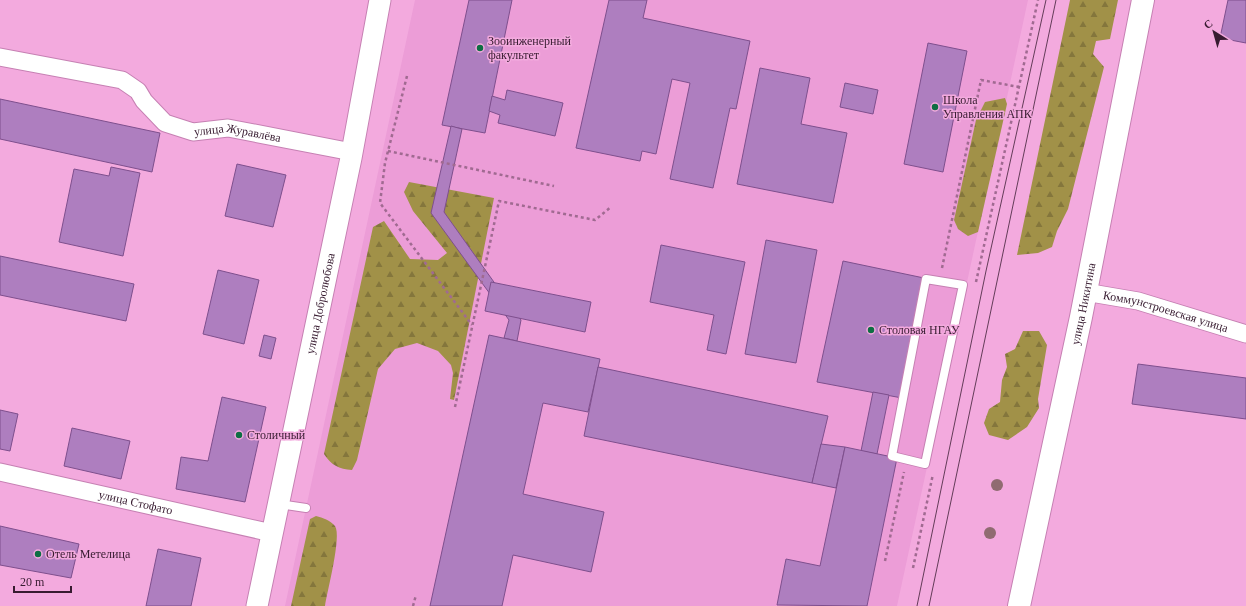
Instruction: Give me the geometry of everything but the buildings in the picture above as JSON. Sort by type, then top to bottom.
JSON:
[{"type":"main road","name":"улица Никитина","points":[[1019,606],[1085,292],[1144,0]]},
{"type":"street","name":"улица Добролюбова","points":[[257,606],[352,152],[380,0]]},
{"type":"street","name":"улица Журавлёва","points":[[0,57],[122,80],[138,90],[144,101],[165,123],[193,132],[228,128],[352,152]]},
{"type":"street","name":"Коммунстроевская улица","points":[[1085,292],[1138,301],[1246,334]]},
{"type":"street","name":"улица Стофато","points":[[0,472],[272,533]]},
{"type":"lane","points":[[926,279],[939,281],[963,285],[925,464],[892,456],[926,279]]},
{"type":"lane","points":[[278,504],[306,508]]},
{"type":"path","points":[[407,76],[388,151],[380,203],[472,325]]},
{"type":"path","points":[[939,281],[980,80],[1019,88]]},
{"type":"path","points":[[388,151],[554,186]]},
{"type":"path","points":[[455,407],[499,201],[595,220],[611,207]]},
{"type":"path","points":[[885,561],[907,460]]},
{"type":"path","points":[[413,606],[416,595]]},
{"type":"shaded area","points":[[415,0],[1028,0],[897,606],[285,606]]},
{"type":"green space","points":[[1070,0],[1118,0],[1110,39],[1096,41],[1093,54],[1104,67],[1068,209],[1057,231],[1052,247],[1038,253],[1017,255]]},
{"type":"green space","points":[[1005,98],[1007,104],[978,232],[968,236],[958,229],[954,220],[976,120],[985,102]]},
{"type":"green space","points":[[409,182],[494,198],[454,400],[450,399],[453,373],[451,365],[438,351],[417,343],[395,349],[378,369],[357,460],[352,470],[343,469],[333,464],[324,454],[373,227],[384,221],[410,259],[438,260],[447,253],[413,211],[404,192]]},
{"type":"green space","points":[[1023,331],[1039,331],[1047,345],[1038,399],[1039,408],[1027,427],[1008,440],[989,435],[984,423],[989,409],[1000,402],[1002,380],[1007,367],[1005,354],[1015,349]]},
{"type":"green space","points":[[316,516],[331,522],[335,526],[337,532],[337,541],[325,606],[291,606],[310,519]]},
{"type":"tram line","points":[[917,606],[986,271],[1046,0]]},
{"type":"tram line","points":[[929,606],[1056,0]]},
{"type":"place","name":"Зооинженерный факультет","points":[[480,48]]},
{"type":"place","name":"Школа Управления АПК","points":[[935,107]]},
{"type":"place","name":"Столовая НГАУ","points":[[871,330]]},
{"type":"place","name":"Столичный","points":[[239,435]]},
{"type":"place","name":"Отель Метелица","points":[[38,554]]}]
